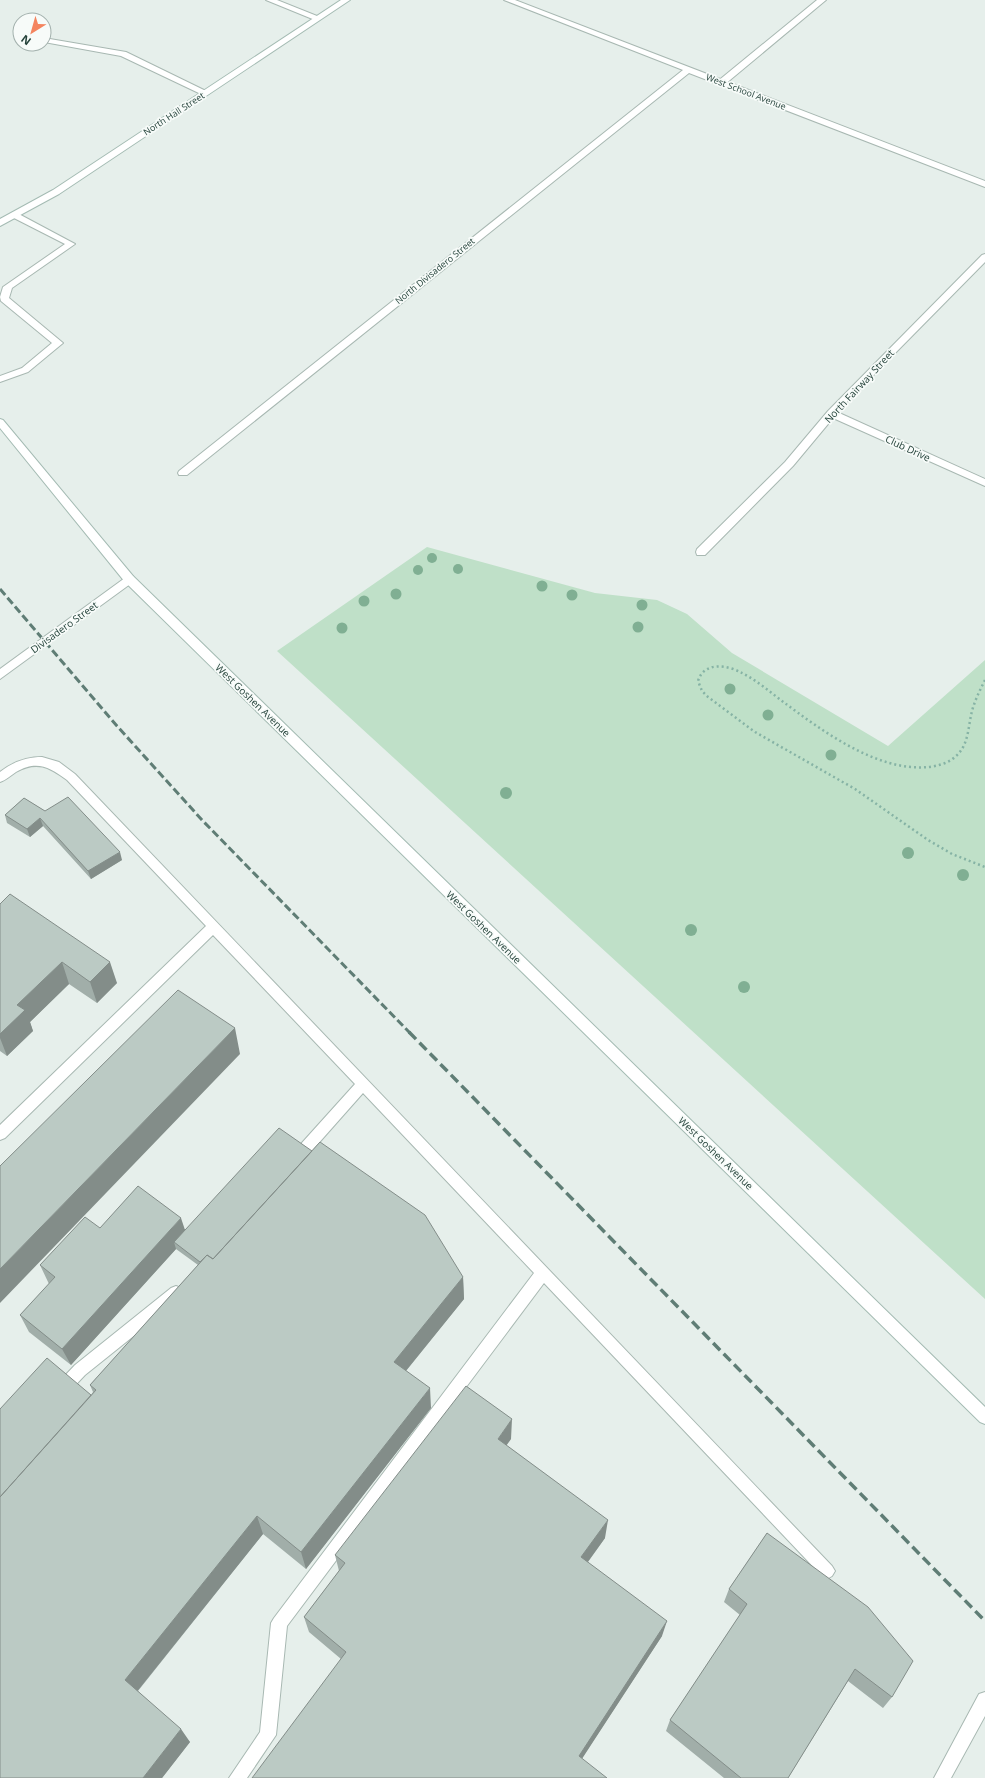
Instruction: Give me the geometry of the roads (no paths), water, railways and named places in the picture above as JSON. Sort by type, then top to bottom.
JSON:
[{"type":"street","points":[[270,0],[318,18]]},
{"type":"street","name":"North Hall Street","points":[[0,223],[56,192],[346,0]]},
{"type":"street","name":"West School Avenue","points":[[508,0],[985,184]]},
{"type":"street","points":[[721,83],[822,0]]},
{"type":"street","points":[[52,41],[123,54],[206,93]]},
{"type":"street","name":"North Divisadero Street","points":[[182,473],[688,70]]},
{"type":"street","points":[[0,379],[24,370],[58,344],[4,299],[8,288],[71,244],[15,215]]},
{"type":"street","name":"North Fairway Street","points":[[701,552],[789,464],[831,413],[985,257]]},
{"type":"street","name":"Club Drive","points":[[831,413],[985,483]]},
{"type":"street","name":"West Goshen Avenue","points":[[0,422],[130,579],[985,1417]]},
{"type":"street","name":"Divisadero Street","points":[[0,675],[44,641],[130,579]]},
{"type":"street","points":[[0,778],[12,768],[30,762],[50,763],[71,777],[828,1570]]},
{"type":"street","points":[[0,1134],[213,927]]},
{"type":"street","points":[[290,1166],[363,1084]]},
{"type":"street","points":[[237,1778],[268,1735],[279,1624],[543,1273]]},
{"type":"street","points":[[53,1398],[80,1370],[184,1285]]},
{"type":"street","points":[[942,1778],[985,1700]]},
{"type":"railway","points":[[0,589],[117,726],[202,820],[410,1033]]},
{"type":"railway","points":[[409,1032],[985,1621]]}]
